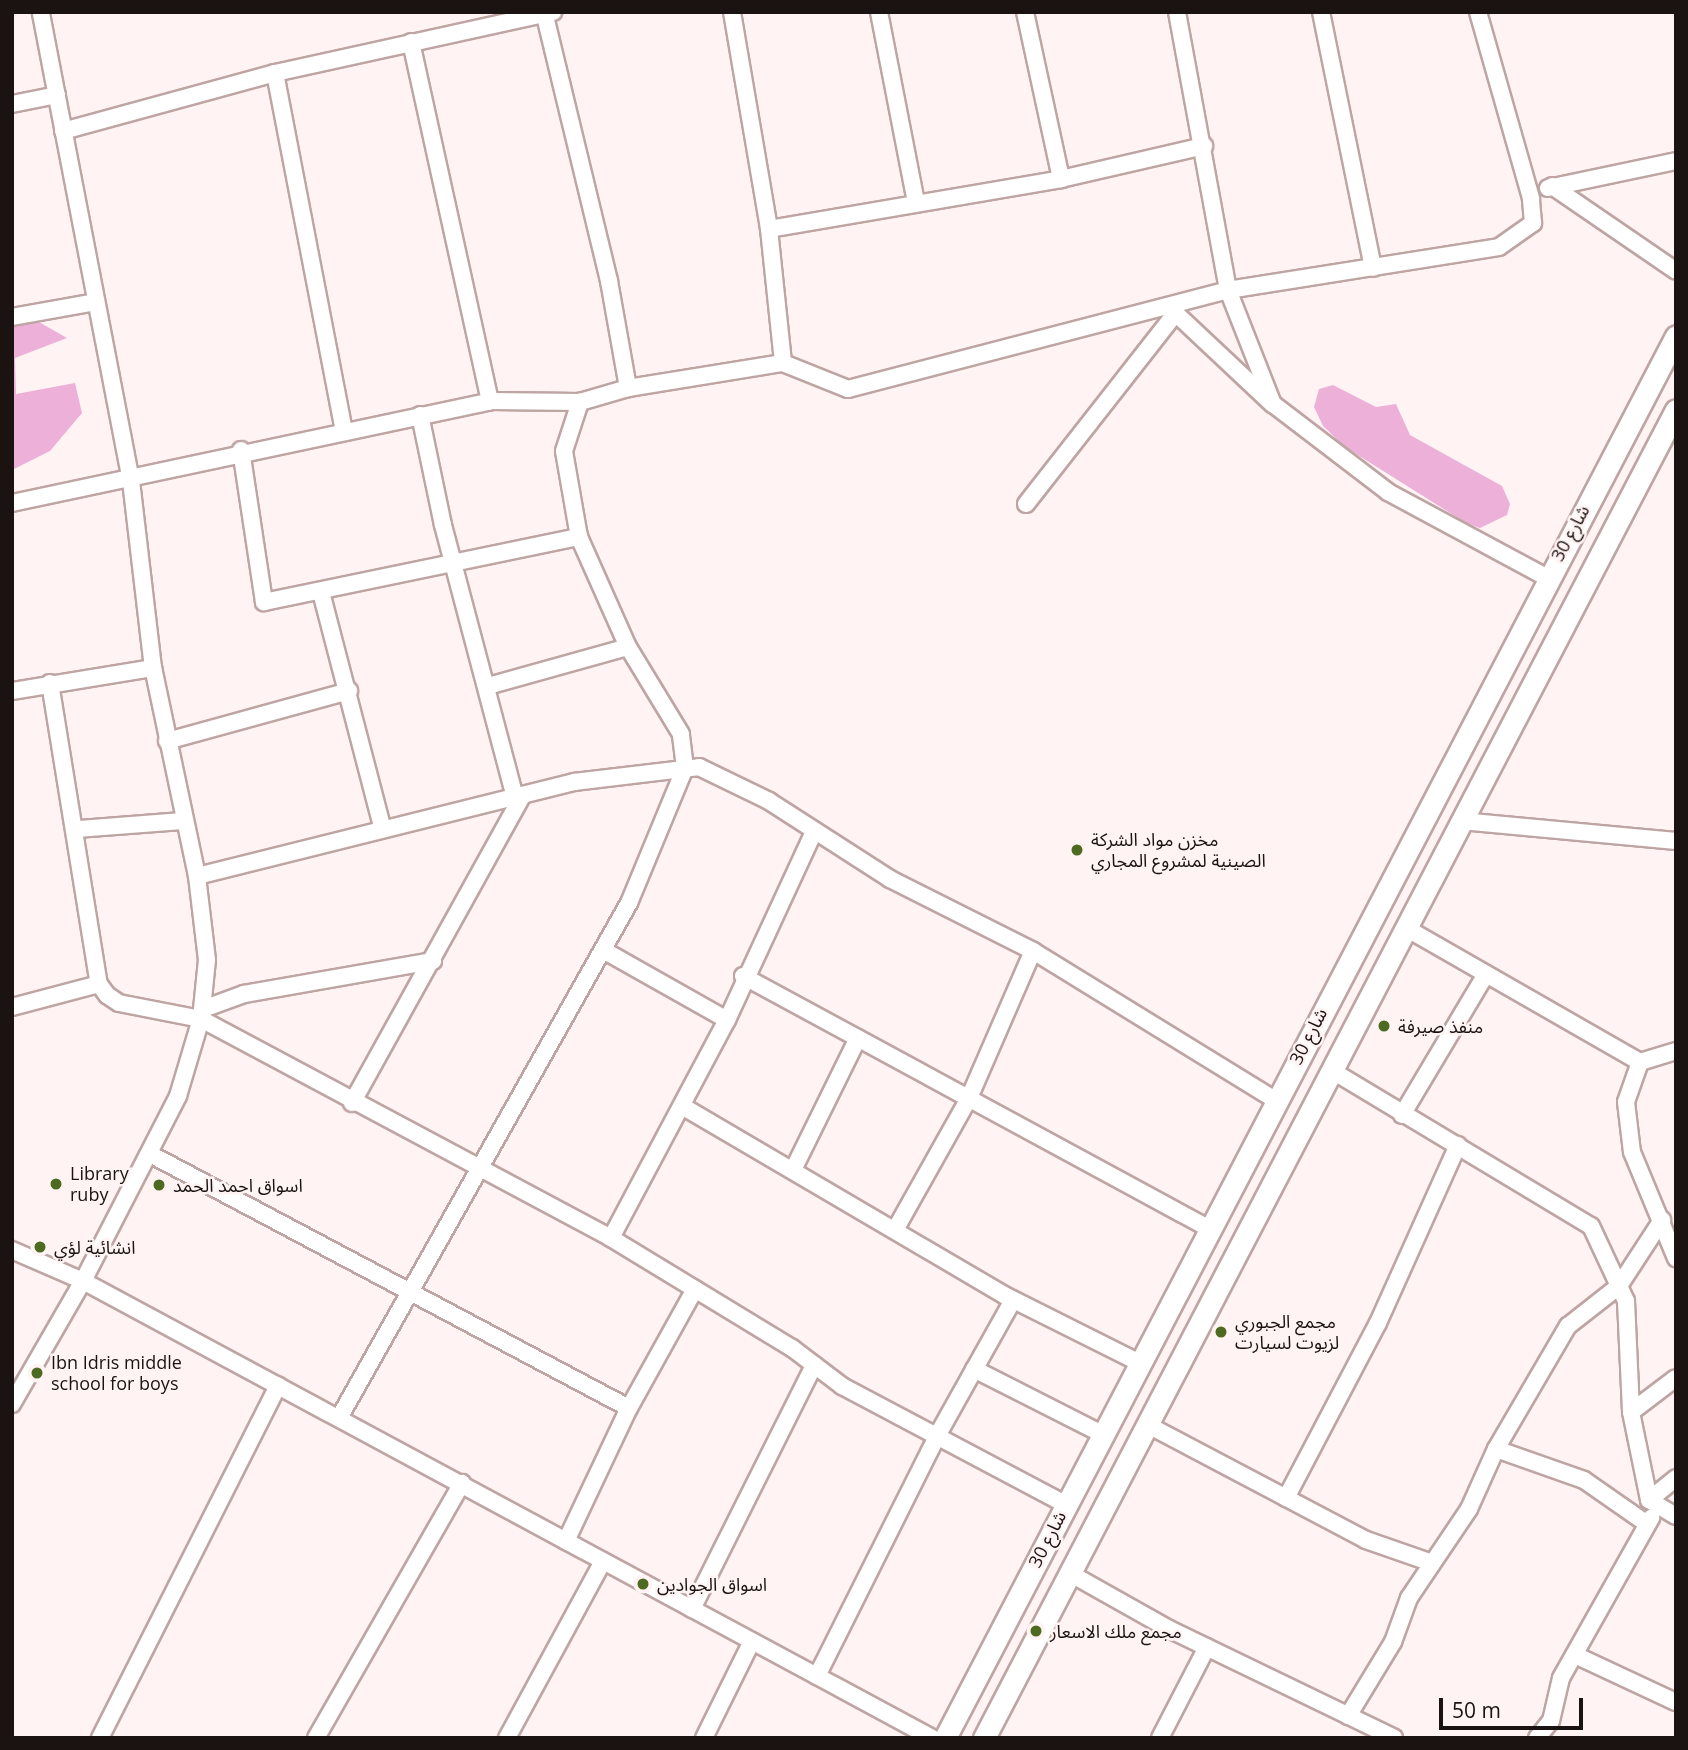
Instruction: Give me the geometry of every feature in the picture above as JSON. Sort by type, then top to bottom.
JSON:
[{"type":"street","points":[[12,1404],[83,1281],[178,1096],[202,1014],[206,960],[197,876],[181,821],[153,668],[131,481],[41,12]]},
{"type":"street","points":[[732,12],[769,229],[783,363]]},
{"type":"street","points":[[879,12],[916,203]]},
{"type":"street","points":[[1026,12],[1061,178]]},
{"type":"street","points":[[1177,12],[1204,146],[1228,290],[1273,404]]},
{"type":"street","points":[[1321,12],[1373,268]]},
{"type":"street","points":[[12,503],[131,481],[241,450],[490,401],[580,402],[628,388],[783,363],[848,389],[1172,309],[1228,290],[1499,247],[1533,223],[1531,198],[1478,12]]},
{"type":"street","points":[[63,131],[275,73],[547,13],[606,268],[628,388]]},
{"type":"street","points":[[411,42],[490,401]]},
{"type":"street","points":[[275,73],[344,430]]},
{"type":"street","points":[[12,104],[57,95]]},
{"type":"street","points":[[769,229],[1061,178],[1204,146]]},
{"type":"street","points":[[1531,198],[1552,186],[1676,161]]},
{"type":"street","points":[[1552,186],[1676,271]]},
{"type":"street","points":[[12,317],[96,302]]},
{"type":"street","points":[[1172,309],[1273,404],[1388,492],[1546,577]]},
{"type":"street","points":[[1026,503],[1172,309]]},
{"type":"street","name":"شارع 30","points":[[945,1738],[1546,577],[1676,336]]},
{"type":"street","points":[[339,1418],[629,903],[685,768],[681,734],[628,647],[579,537],[564,451],[580,402]]},
{"type":"street","name":"شارع 30","points":[[984,1738],[1676,410]]},
{"type":"street","points":[[352,1103],[432,961],[519,796],[455,561],[420,415]]},
{"type":"street","points":[[241,450],[264,602],[579,537]]},
{"type":"street","points":[[1561,550],[1577,568],[1594,566]]},
{"type":"street","points":[[321,592],[349,691],[382,826]]},
{"type":"street","points":[[1523,622],[1541,621],[1555,641]]},
{"type":"street","points":[[488,685],[628,647]]},
{"type":"street","points":[[12,691],[153,668]]},
{"type":"street","points":[[50,683],[78,829],[99,984],[119,1003],[202,1014],[352,1103],[611,1238],[814,1364],[842,1386],[1065,1504]]},
{"type":"street","points":[[167,741],[349,691]]},
{"type":"street","points":[[197,876],[382,826],[519,796],[699,767],[769,801],[813,834],[890,879],[1033,951],[1275,1100]]},
{"type":"street","points":[[78,829],[181,821]]},
{"type":"street","points":[[1461,821],[1676,841]]},
{"type":"street","points":[[611,1238],[726,1020],[743,976],[813,834]]},
{"type":"street","points":[[1406,928],[1640,1062],[1676,1051]]},
{"type":"street","points":[[603,950],[726,1020]]},
{"type":"street","points":[[895,1230],[969,1098],[1033,951]]},
{"type":"street","points":[[202,1014],[244,995],[432,961]]},
{"type":"street","points":[[1402,1115],[1486,974]]},
{"type":"street","points":[[743,976],[1208,1228]]},
{"type":"street","points":[[12,1007],[99,984]]},
{"type":"street","points":[[793,1170],[858,1038]]},
{"type":"street","points":[[1640,1062],[1626,1102],[1632,1152],[1676,1258]]},
{"type":"street","points":[[1331,1070],[1591,1226],[1626,1301],[1631,1412],[1654,1502],[1676,1516]]},
{"type":"street","points":[[682,1106],[1013,1300],[1139,1362]]},
{"type":"street","points":[[1286,1498],[1378,1323],[1458,1145]]},
{"type":"street","points":[[150,1154],[629,1408]]},
{"type":"street","points":[[1348,1716],[1432,1563],[1469,1509],[1496,1449],[1568,1325],[1619,1286],[1662,1220]]},
{"type":"street","points":[[12,1250],[83,1281],[932,1738]]},
{"type":"street","points":[[566,1541],[629,1408],[695,1289]]},
{"type":"street","points":[[817,1676],[937,1436],[1013,1300]]},
{"type":"street","points":[[692,1609],[814,1364]]},
{"type":"street","points":[[974,1369],[1102,1434]]},
{"type":"street","points":[[1631,1412],[1676,1378]]},
{"type":"street","points":[[100,1738],[278,1385]]},
{"type":"street","points":[[1148,1425],[1366,1540],[1432,1563]]},
{"type":"street","points":[[1496,1449],[1584,1480],[1647,1524]]},
{"type":"street","points":[[1538,1738],[1551,1721],[1560,1678],[1647,1524],[1654,1502],[1676,1478]]},
{"type":"street","points":[[316,1738],[462,1483]]},
{"type":"street","points":[[507,1738],[603,1561]]},
{"type":"street","points":[[1071,1574],[1207,1647],[1394,1738]]},
{"type":"street","points":[[704,1738],[752,1641]]},
{"type":"street","points":[[1160,1738],[1207,1647]]},
{"type":"street","points":[[1575,1655],[1676,1702]]},
{"type":"shaded area","points":[[23,313],[67,338],[15,358],[16,394],[75,383],[82,413],[50,451],[12,470],[12,315]]},
{"type":"shaded area","points":[[1333,385],[1376,407],[1396,404],[1410,435],[1502,486],[1510,504],[1507,515],[1480,528],[1466,523],[1345,447],[1323,426],[1314,407],[1319,389]]},
{"type":"place","name":"مخزن مواد الشركة الصينية لمشروع المجاري","points":[[1077,850]]},
{"type":"place","name":"منفذ صيرفة","points":[[1384,1026]]},
{"type":"place","name":"Library ruby","points":[[56,1184]]},
{"type":"place","name":"اسواق احمد الحمد","points":[[159,1185]]},
{"type":"place","name":"انشائية لؤي","points":[[40,1247]]},
{"type":"place","name":"مجمع الجبوري لزيوت لسيارت","points":[[1221,1332]]},
{"type":"place","name":"Ibn Idris middle school for boys","points":[[37,1373]]},
{"type":"place","name":"اسواق الجوادين","points":[[643,1584]]},
{"type":"place","name":"مجمع ملك الاسعار","points":[[1036,1631]]}]
